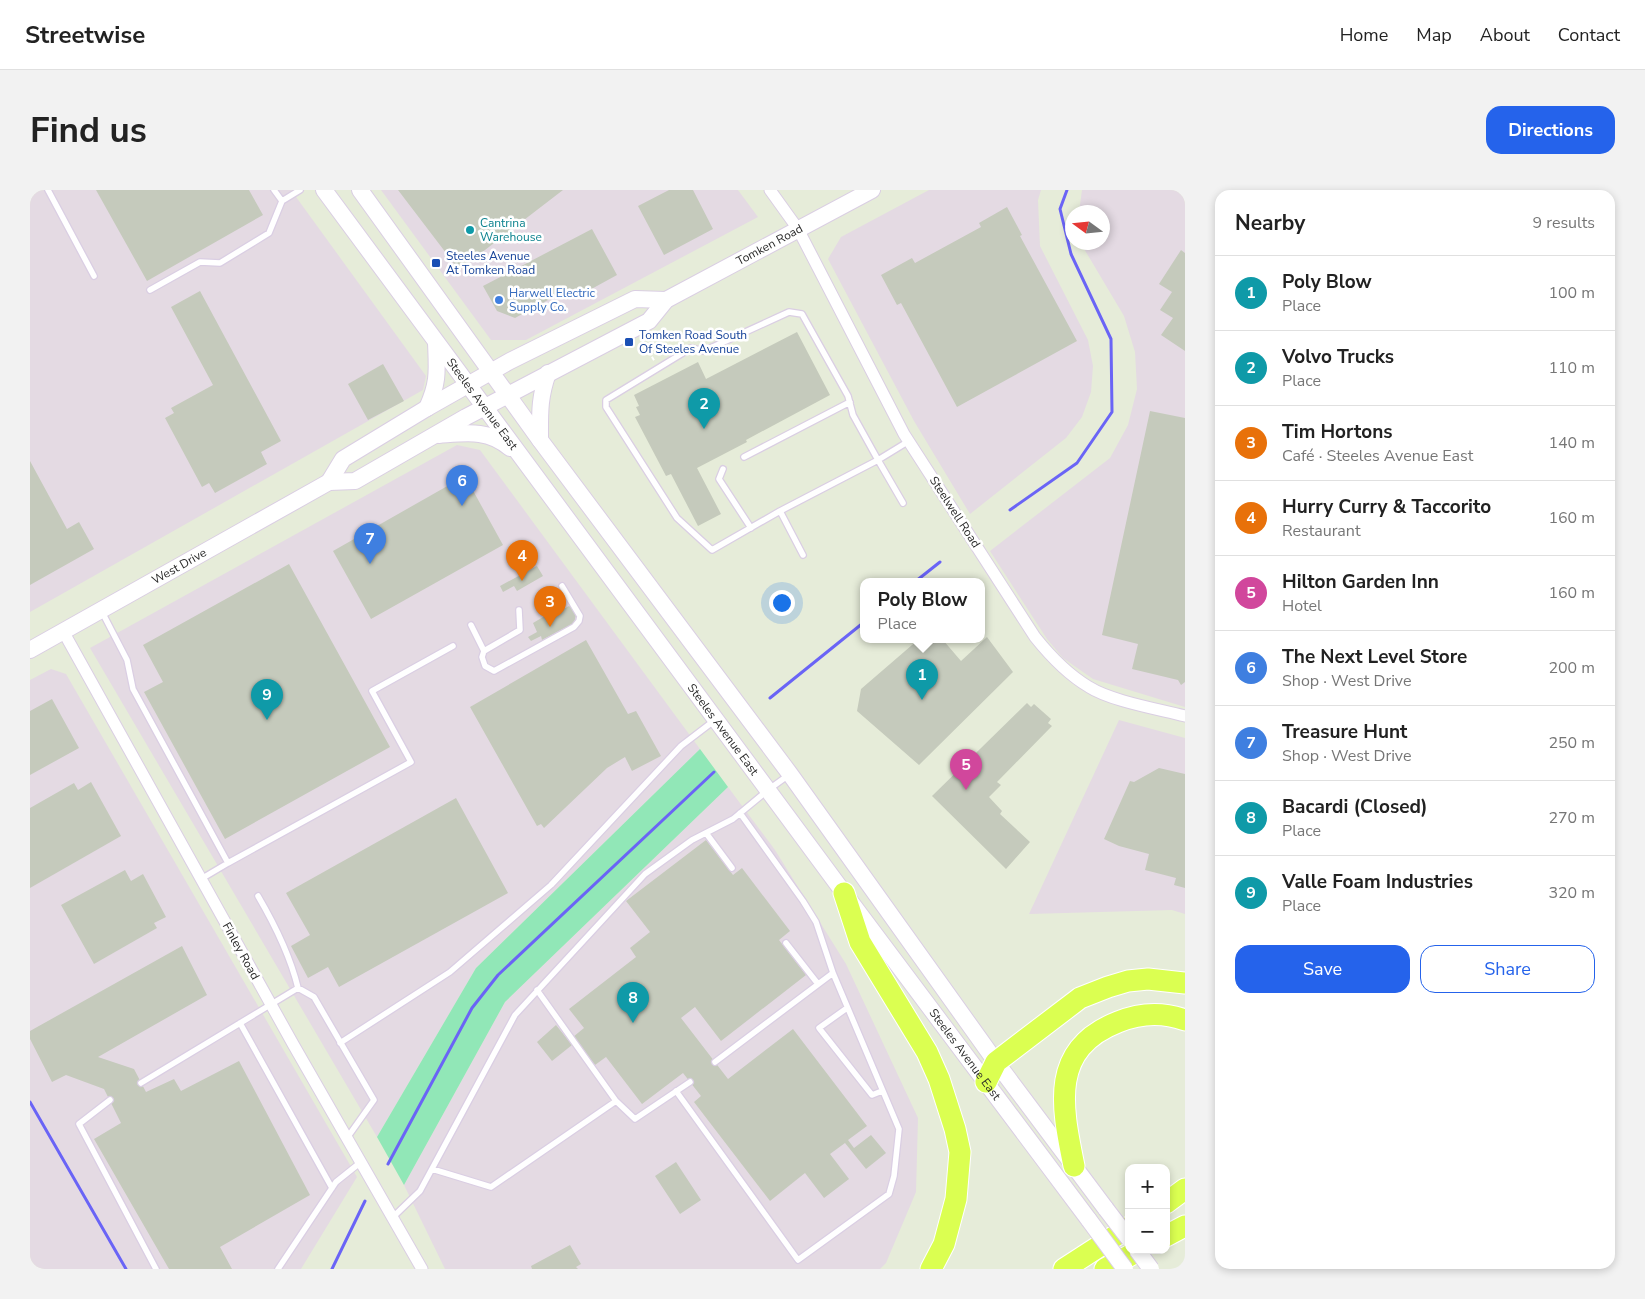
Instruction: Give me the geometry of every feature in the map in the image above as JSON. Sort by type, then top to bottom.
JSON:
[{"type":"highway","points":[[844,893],[860,942],[927,1052],[939,1079],[955,1129],[960,1152],[956,1199],[944,1244],[931,1269]]},
{"type":"highway","points":[[986,1082],[996,1062],[1080,998],[1128,981],[1148,979],[1185,983]]},
{"type":"highway","points":[[1074,1166],[1066,1124],[1063,1094],[1070,1062],[1077,1052],[1097,1032],[1126,1018],[1153,1014],[1168,1015],[1185,1020]]},
{"type":"highway","points":[[1170,1200],[1185,1189]]},
{"type":"highway","points":[[1170,1234],[1185,1226]]},
{"type":"highway","points":[[1064,1269],[1125,1230]]},
{"type":"highway","points":[[1105,1269],[1131,1254]]},
{"type":"main road","name":"Steeles Avenue East","points":[[324,190],[844,893],[1125,1269]]},
{"type":"main road","name":"Steeles Avenue East","points":[[360,190],[540,440],[790,774],[996,1062],[1125,1234]]},
{"type":"main road","name":"Tomken Road","points":[[484,407],[509,396],[548,373],[649,321],[666,300],[872,190]]},
{"type":"main road","points":[[468,384],[635,299],[666,300]]},
{"type":"main road","points":[[426,408],[435,391],[437,377],[436,342]]},
{"type":"main road","points":[[540,440],[539,404],[541,391],[548,373]]},
{"type":"main road","name":"West Drive","points":[[329,482],[343,459],[468,384]]},
{"type":"main road","name":"West Drive","points":[[30,650],[329,482],[355,481],[484,407]]},
{"type":"main road","points":[[436,435],[477,434],[499,438],[520,455]]},
{"type":"main road","points":[[1141,1254],[1151,1269]]},
{"type":"street","name":"Steelwell Road","points":[[770,190],[798,229],[909,442],[1035,637],[1065,671],[1090,688],[1112,697],[1185,716]]},
{"type":"street","name":"Finley Road","points":[[63,631],[271,1004],[422,1269]]},
{"type":"lane","points":[[48,190],[94,276]]},
{"type":"lane","points":[[274,190],[282,201]]},
{"type":"lane","points":[[150,290],[200,262],[220,263],[269,233],[282,201],[300,190]]},
{"type":"lane","points":[[903,503],[878,460],[853,415],[848,396],[802,314],[789,312],[704,351],[692,348],[606,400],[606,407],[677,518],[712,550],[878,460],[909,442]]},
{"type":"lane","points":[[744,457],[850,402]]},
{"type":"lane","points":[[724,469],[719,479],[751,528]]},
{"type":"lane","points":[[780,512],[803,555]]},
{"type":"lane","points":[[518,610],[520,630],[484,651],[482,657],[485,666],[494,671],[574,627],[579,621],[580,616],[562,586]]},
{"type":"lane","points":[[101,610],[128,660],[133,689],[228,864]]},
{"type":"lane","points":[[470,625],[484,651]]},
{"type":"lane","points":[[201,879],[411,762],[372,691],[453,646]]},
{"type":"lane","points":[[340,1043],[450,972],[544,892],[681,746],[717,719]]},
{"type":"lane","points":[[393,1217],[420,1191],[514,1015],[645,874],[692,840],[733,819],[790,774]]},
{"type":"lane","points":[[676,1091],[798,1260],[888,1194],[894,1176],[898,1129],[833,973],[816,922],[740,813]]},
{"type":"lane","points":[[706,833],[732,868]]},
{"type":"lane","points":[[258,896],[275,926],[295,975],[298,988],[314,998],[374,1100],[347,1138]]},
{"type":"lane","points":[[786,942],[818,984]]},
{"type":"lane","points":[[715,1062],[833,973]]},
{"type":"lane","points":[[141,1082],[298,988]]},
{"type":"lane","points":[[537,990],[616,1101],[635,1119],[690,1082]]},
{"type":"lane","points":[[847,1008],[820,1028],[872,1095],[882,1091]]},
{"type":"lane","points":[[240,1023],[332,1188]]},
{"type":"lane","points":[[110,1100],[79,1124],[156,1269]]},
{"type":"lane","points":[[432,1169],[491,1187],[616,1101]]},
{"type":"lane","points":[[278,1269],[336,1182],[361,1162]]},
{"type":"path","points":[[635,328],[658,368]]},
{"type":"shaded area","points":[[30,190],[291,190],[426,376],[423,390],[30,612]]},
{"type":"shaded area","points":[[381,190],[738,190],[758,217],[526,340],[491,340]]},
{"type":"shaded area","points":[[929,190],[1041,190],[1038,200],[1040,246],[1088,340],[1093,366],[1091,392],[1082,417],[1066,438],[970,514],[914,421],[828,259],[841,237]]},
{"type":"shaded area","points":[[1082,190],[1185,190],[1185,707],[1093,679],[1063,658],[1047,639],[990,551],[1110,458],[1128,425],[1137,389],[1135,352],[1124,316],[1085,250],[1110,250],[1110,205],[1080,205]]},
{"type":"shaded area","points":[[457,445],[480,450],[700,749],[476,968],[377,1137],[90,648]]},
{"type":"shaded area","points":[[51,669],[66,674],[357,1177],[301,1269],[30,1269],[30,680]]},
{"type":"shaded area","points":[[1119,720],[1185,738],[1185,914],[1172,910],[1029,914]]},
{"type":"shaded area","points":[[728,787],[775,850],[846,964],[918,1118],[916,1192],[886,1263],[880,1269],[445,1269],[404,1185],[505,1002]]},
{"type":"green space","points":[[700,749],[728,787],[505,1002],[404,1185],[377,1137],[476,968]]},
{"type":"building","points":[[96,190],[249,190],[263,215],[147,281]]},
{"type":"building","name":"Cantrina Warehouse","points":[[398,190],[563,190],[459,270]]},
{"type":"building","points":[[669,190],[693,190],[713,229],[664,255],[638,206]]},
{"type":"building","points":[[1007,207],[1022,235],[1020,236],[1077,341],[957,407],[901,303],[897,305],[881,275],[912,258],[915,263],[981,227],[979,223]]},
{"type":"building","points":[[592,229],[617,275],[575,298],[570,288],[515,318],[497,311],[483,286]]},
{"type":"building","points":[[1181,250],[1185,253],[1185,351],[1161,335],[1173,318],[1160,310],[1172,292],[1159,284]]},
{"type":"building","points":[[200,291],[281,441],[261,452],[267,464],[215,493],[209,483],[202,487],[165,418],[174,413],[171,408],[213,385],[171,307]]},
{"type":"building","points":[[797,332],[830,395],[697,468],[721,514],[698,526],[671,474],[666,476],[635,417],[640,415],[636,407],[639,406],[634,395],[698,362],[706,379]]},
{"type":"building","points":[[383,364],[404,401],[368,420],[348,384]]},
{"type":"building","points":[[1150,411],[1185,418],[1185,682],[1181,685],[1178,680],[1132,669],[1138,644],[1102,635]]},
{"type":"building","points":[[30,461],[67,529],[79,522],[94,549],[30,585]]},
{"type":"building","points":[[465,476],[503,545],[371,619],[333,551]]},
{"type":"building","points":[[289,564],[390,747],[225,839],[144,692],[163,682],[143,645]]},
{"type":"building","points":[[537,566],[543,576],[517,591],[514,586],[503,592],[500,586]]},
{"type":"building","points":[[569,606],[576,615],[574,623],[542,640],[541,636],[531,641],[528,637],[537,632],[533,623],[555,610],[558,612]]},
{"type":"building","points":[[987,637],[1013,672],[919,765],[857,711],[861,689],[914,643],[946,643],[961,661],[980,643],[985,643]]},
{"type":"building","points":[[586,640],[628,714],[636,711],[661,756],[632,771],[625,757],[607,768],[544,828],[541,824],[537,826],[470,707]]},
{"type":"building","points":[[52,699],[79,748],[30,775],[30,711]]},
{"type":"building","points":[[1027,703],[1031,707],[1034,704],[1051,719],[1048,723],[1052,726],[997,782],[1001,785],[989,797],[1002,811],[1000,814],[1030,842],[1006,869],[932,796]]},
{"type":"building","points":[[1159,768],[1185,774],[1185,888],[1174,885],[1176,878],[1145,870],[1149,854],[1119,846],[1104,839],[1130,781],[1134,782]]},
{"type":"building","points":[[91,782],[121,836],[30,888],[30,808],[74,783],[78,790]]},
{"type":"building","points":[[456,798],[508,893],[339,987],[328,967],[308,978],[291,946],[310,935],[286,893]]},
{"type":"building","points":[[706,840],[733,875],[742,868],[790,931],[779,940],[806,975],[721,1041],[695,1007],[681,1018],[728,1079],[793,1029],[867,1126],[848,1140],[854,1148],[871,1135],[886,1153],[866,1169],[845,1143],[830,1154],[849,1179],[824,1198],[805,1173],[770,1201],[694,1102],[701,1096],[683,1073],[642,1104],[606,1057],[595,1065],[573,1037],[584,1028],[569,1009],[636,957],[630,948],[650,932],[626,901]]},
{"type":"building","points":[[125,870],[131,881],[143,874],[166,917],[154,923],[157,928],[94,964],[61,905]]},
{"type":"building","points":[[182,946],[207,995],[98,1057],[134,1069],[146,1092],[174,1079],[181,1091],[239,1061],[310,1195],[220,1247],[232,1269],[169,1269],[94,1139],[121,1123],[104,1089],[66,1075],[52,1082],[30,1039],[30,1031]]},
{"type":"building","points":[[556,1025],[572,1045],[552,1061],[537,1042]]},
{"type":"building","points":[[676,1162],[701,1200],[680,1214],[655,1176]]},
{"type":"building","points":[[570,1245],[581,1264],[576,1267],[578,1269],[532,1269],[531,1266]]},
{"type":"waterway","points":[[1010,510],[1077,463],[1112,412],[1111,339],[1071,254],[1060,209],[1067,190]]},
{"type":"waterway","points":[[920,578],[940,562]]},
{"type":"waterway","points":[[770,698],[860,625]]},
{"type":"waterway","points":[[388,1164],[472,1008],[498,975],[714,772]]},
{"type":"waterway","points":[[30,1102],[126,1269]]},
{"type":"waterway","points":[[332,1269],[365,1201]]},
{"type":"place","name":"Cantrina Warehouse","points":[[470,230]]},
{"type":"place","name":"Steeles Avenue At Tomken Road","points":[[436,263]]},
{"type":"place","name":"Harwell Electric Supply Co.","points":[[499,300]]},
{"type":"place","name":"Tomken Road South Of Steeles Avenue","points":[[629,342]]},
{"type":"place","name":"Volvo Trucks","points":[[704,429]]},
{"type":"place","name":"The Next Level Store","points":[[462,506]]},
{"type":"place","name":"Treasure Hunt","points":[[370,564]]},
{"type":"place","name":"Hurry Curry & Taccorito","points":[[522,581]]},
{"type":"place","name":"Tim Hortons","points":[[550,627]]},
{"type":"place","name":"Poly Blow","points":[[922,700]]},
{"type":"place","name":"Valle Foam Industries","points":[[267,720]]},
{"type":"place","name":"Hilton Garden Inn","points":[[966,790]]},
{"type":"place","name":"Bacardi (Closed)","points":[[633,1023]]}]
